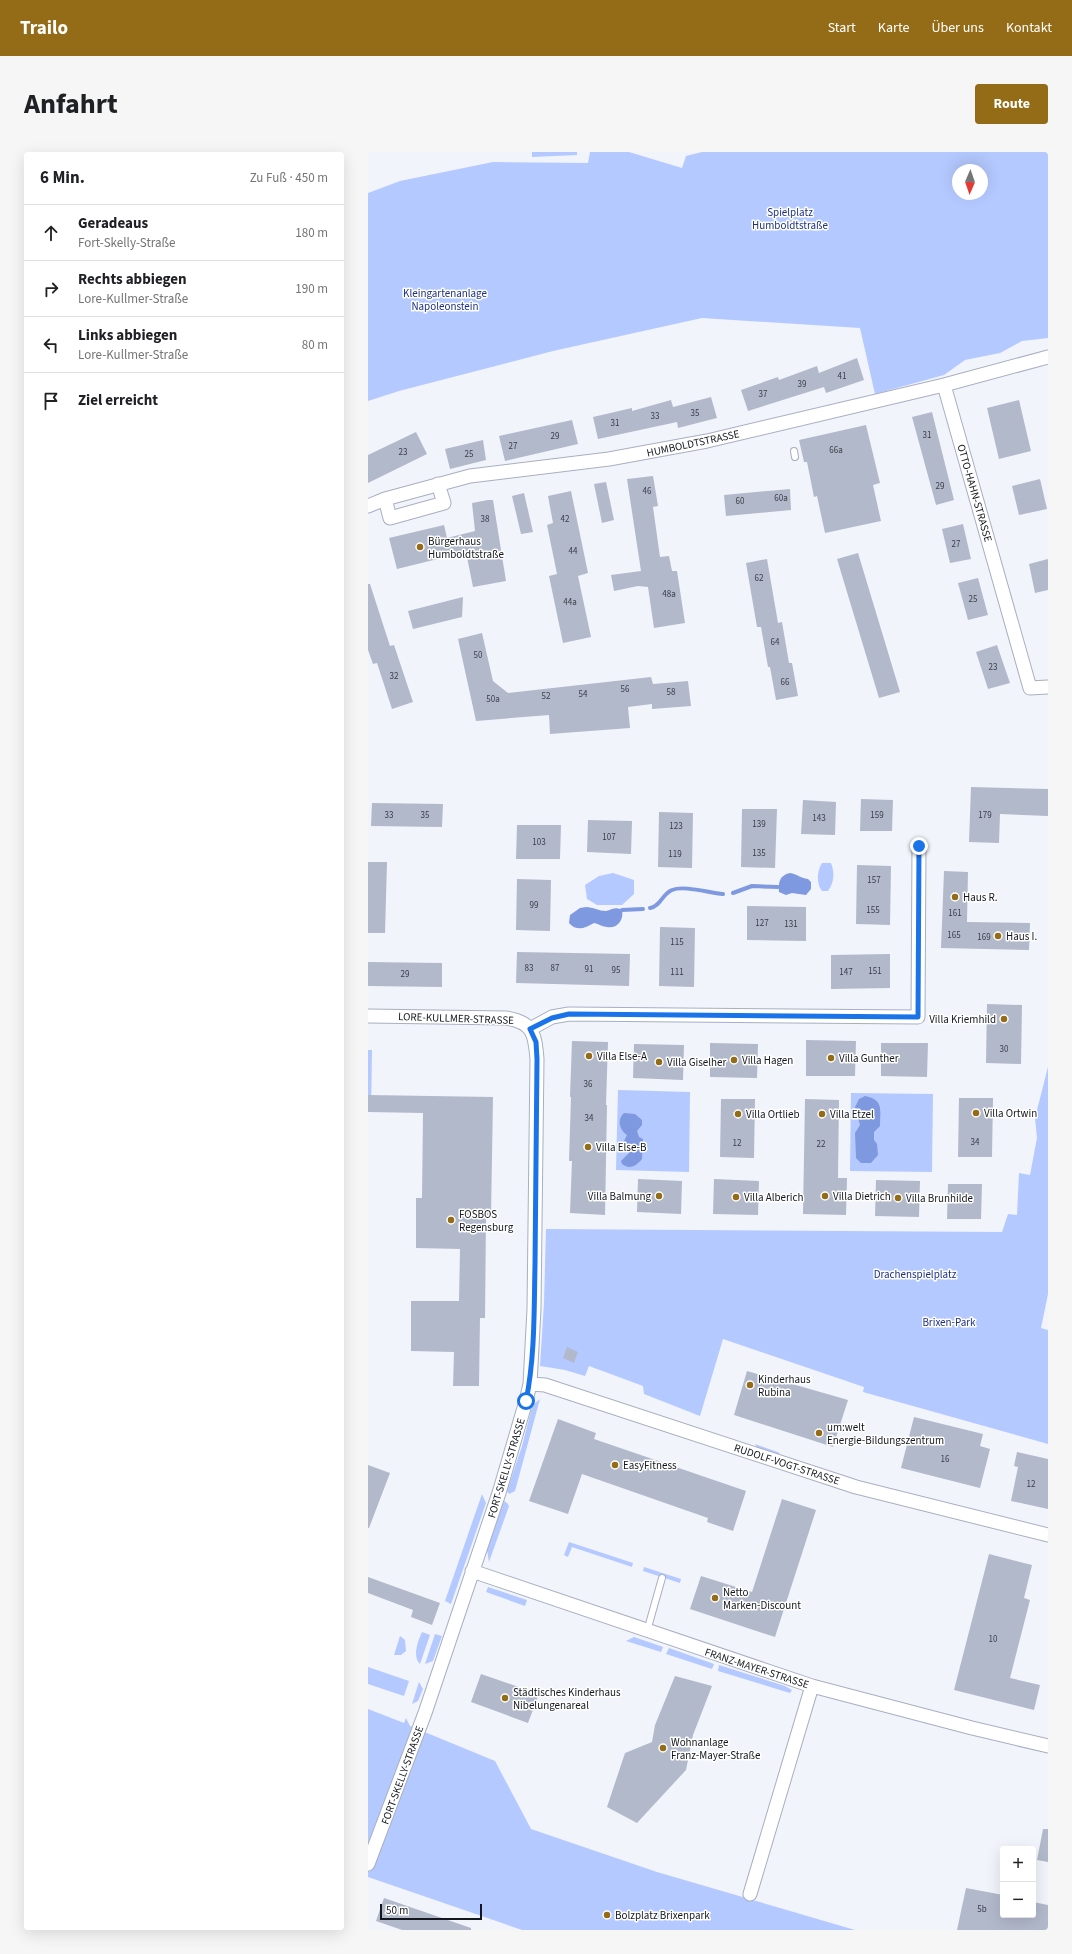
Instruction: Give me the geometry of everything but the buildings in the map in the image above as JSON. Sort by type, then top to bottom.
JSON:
[{"type":"street","points":[[944,385],[1048,356]]},
{"type":"street","name":"HUMBOLDTSTRASSE","points":[[368,506],[385,499],[470,476],[609,459],[707,441],[944,385]]},
{"type":"street","name":"OTTO-HAHN-STRASSE","points":[[944,385],[1030,688],[1048,687]]},
{"type":"street","points":[[385,499],[390,518],[444,503],[438,484]]},
{"type":"street","points":[[530,1029],[552,1018],[569,1014],[918,1017],[919,846]]},
{"type":"street","name":"LORE-KULLMER-STRASSE","points":[[368,1016],[506,1018],[520,1020],[530,1029]]},
{"type":"street","name":"FORT-SKELLY-STRASSE","points":[[368,1864],[425,1713],[520,1428],[530,1384],[534,1286],[537,1059],[536,1042],[530,1029]]},
{"type":"street","name":"RUDOLF-VOGT-STRASSE","points":[[530,1384],[545,1385],[856,1487],[1048,1536]]},
{"type":"street","name":"FRANZ-MAYER-STRASSE","points":[[472,1571],[812,1686],[972,1728],[1048,1746]]},
{"type":"street","points":[[750,1894],[812,1686]]},
{"type":"lane","points":[[647,1631],[662,1578]]},
{"type":"green space","points":[[532,152],[577,152],[577,155],[532,157]]},
{"type":"green space","points":[[590,152],[629,152],[682,168],[686,156],[702,152],[1048,152],[1048,338],[1022,341],[1000,353],[965,360],[944,375],[875,394],[860,328],[702,318],[553,351],[399,391],[368,401],[368,193],[400,181],[493,162],[588,163]]},
{"type":"green space","points":[[822,863],[831,863],[832,867],[833,881],[828,891],[822,891],[818,881],[818,873]]},
{"type":"green space","points":[[613,873],[634,880],[634,894],[622,905],[597,905],[587,899],[585,885],[599,876]]},
{"type":"green space","points":[[368,1050],[372,1050],[371,1112],[368,1112]]},
{"type":"green space","name":"Brixen-Park","points":[[1048,1067],[1048,1294],[1041,1328],[1048,1330],[1048,1444],[863,1392],[864,1387],[723,1339],[700,1416],[644,1394],[643,1386],[589,1366],[585,1376],[565,1370],[540,1366],[544,1303],[546,1229],[1002,1232],[1008,1214],[1017,1215],[1019,1173],[1030,1175],[1037,1138],[1035,1118]]},
{"type":"green space","points":[[618,1090],[690,1092],[689,1172],[616,1170]]},
{"type":"green space","points":[[851,1093],[933,1094],[932,1172],[850,1171]]},
{"type":"green space","points":[[540,1399],[515,1491],[509,1494],[507,1491],[522,1446],[531,1411],[533,1405]]},
{"type":"green space","points":[[755,1444],[780,1453],[774,1457],[760,1453]]},
{"type":"green space","points":[[482,1494],[486,1503],[451,1604],[445,1601]]},
{"type":"green space","points":[[504,1501],[509,1506],[489,1562],[487,1550]]},
{"type":"green space","points":[[569,1542],[633,1563],[632,1567],[572,1547],[568,1557],[564,1555]]},
{"type":"green space","points":[[644,1567],[681,1579],[680,1583],[643,1571]]},
{"type":"green space","points":[[488,1587],[527,1600],[525,1606],[486,1592]]},
{"type":"green space","points":[[422,1632],[430,1635],[420,1664],[416,1657],[416,1653]]},
{"type":"green space","points":[[435,1634],[442,1636],[433,1661],[425,1664]]},
{"type":"green space","points":[[400,1636],[405,1640],[406,1651],[401,1655],[394,1655]]},
{"type":"green space","points":[[634,1637],[663,1647],[661,1652],[626,1641]]},
{"type":"green space","points":[[669,1648],[714,1664],[712,1669],[666,1654]]},
{"type":"green space","points":[[719,1665],[785,1686],[792,1690],[790,1693],[718,1671]]},
{"type":"green space","points":[[368,1667],[409,1681],[404,1696],[368,1684]]},
{"type":"green space","points":[[419,1682],[423,1689],[418,1701],[412,1704]]},
{"type":"green space","points":[[368,1709],[404,1723],[406,1718],[410,1726],[495,1761],[531,1829],[657,1872],[855,1930],[522,1930],[368,1877]]},
{"type":"shaded area","points":[[790,873],[808,879],[811,882],[811,889],[806,895],[792,893],[786,895],[779,892],[780,880],[784,875]]},
{"type":"shaded area","points":[[586,907],[606,911],[615,908],[620,909],[622,910],[622,917],[617,925],[611,927],[604,927],[594,923],[581,928],[575,928],[569,923],[570,915],[580,908]]},
{"type":"shaded area","points":[[865,1096],[875,1100],[880,1106],[880,1126],[874,1132],[874,1140],[877,1144],[878,1155],[871,1163],[861,1163],[856,1158],[855,1133],[860,1125],[855,1107],[859,1099]]},
{"type":"shaded area","points":[[624,1113],[635,1114],[642,1120],[642,1125],[637,1131],[639,1137],[643,1139],[642,1159],[637,1164],[630,1167],[622,1164],[621,1161],[629,1153],[623,1143],[627,1135],[622,1130],[620,1124],[620,1118]]},
{"type":"waterway","points":[[733,893],[752,886],[778,887]]},
{"type":"waterway","points":[[650,908],[657,905],[666,894],[677,889],[683,888],[723,894]]},
{"type":"waterway","points":[[622,910],[643,909]]},
{"type":"place","name":"Bürgerhaus Humboldtstraße","points":[[420,547]]},
{"type":"place","name":"Haus R.","points":[[955,897]]},
{"type":"place","name":"Haus I.","points":[[998,936]]},
{"type":"place","name":"Villa Kriemhild","points":[[1004,1019]]},
{"type":"place","name":"Villa Else-A","points":[[589,1056]]},
{"type":"place","name":"Villa Gunther","points":[[831,1058]]},
{"type":"place","name":"Villa Hagen","points":[[734,1060]]},
{"type":"place","name":"Villa Giselher","points":[[659,1062]]},
{"type":"place","name":"Villa Ortwin","points":[[976,1113]]},
{"type":"place","name":"Villa Ortlieb","points":[[738,1114]]},
{"type":"place","name":"Villa Etzel","points":[[822,1114]]},
{"type":"place","name":"Villa Else-B","points":[[588,1147]]},
{"type":"place","name":"Villa Balmung","points":[[659,1196]]},
{"type":"place","name":"Villa Dietrich","points":[[825,1196]]},
{"type":"place","name":"Villa Alberich","points":[[736,1197]]},
{"type":"place","name":"Villa Brunhilde","points":[[898,1198]]},
{"type":"place","name":"FOSBOS Regensburg","points":[[451,1220]]},
{"type":"place","name":"Kinderhaus Rubina","points":[[750,1385]]},
{"type":"place","name":"um:welt Energie-Bildungszentrum","points":[[819,1433]]},
{"type":"place","name":"EasyFitness","points":[[615,1465]]},
{"type":"place","name":"Netto Marken-Discount","points":[[715,1598]]},
{"type":"place","name":"Städtisches Kinderhaus Nibelungenareal","points":[[505,1698]]},
{"type":"place","name":"Wohnanlage Franz-Mayer-Straße","points":[[663,1748]]},
{"type":"place","name":"Bolzplatz Brixenpark","points":[[607,1915]]},
{"type":"route","points":[[526,1401],[530,1384],[532,1351],[536,1224],[537,1059],[536,1042],[530,1029],[552,1018],[569,1014],[918,1017],[919,846]]},
{"type":"park label","name":"Spielplatz Humboldtstraße","points":[[790,218]]},
{"type":"park label","name":"Kleingartenanlage Napoleonstein","points":[[445,299]]},
{"type":"park label","name":"Drachenspielplatz","points":[[915,1274]]}]
